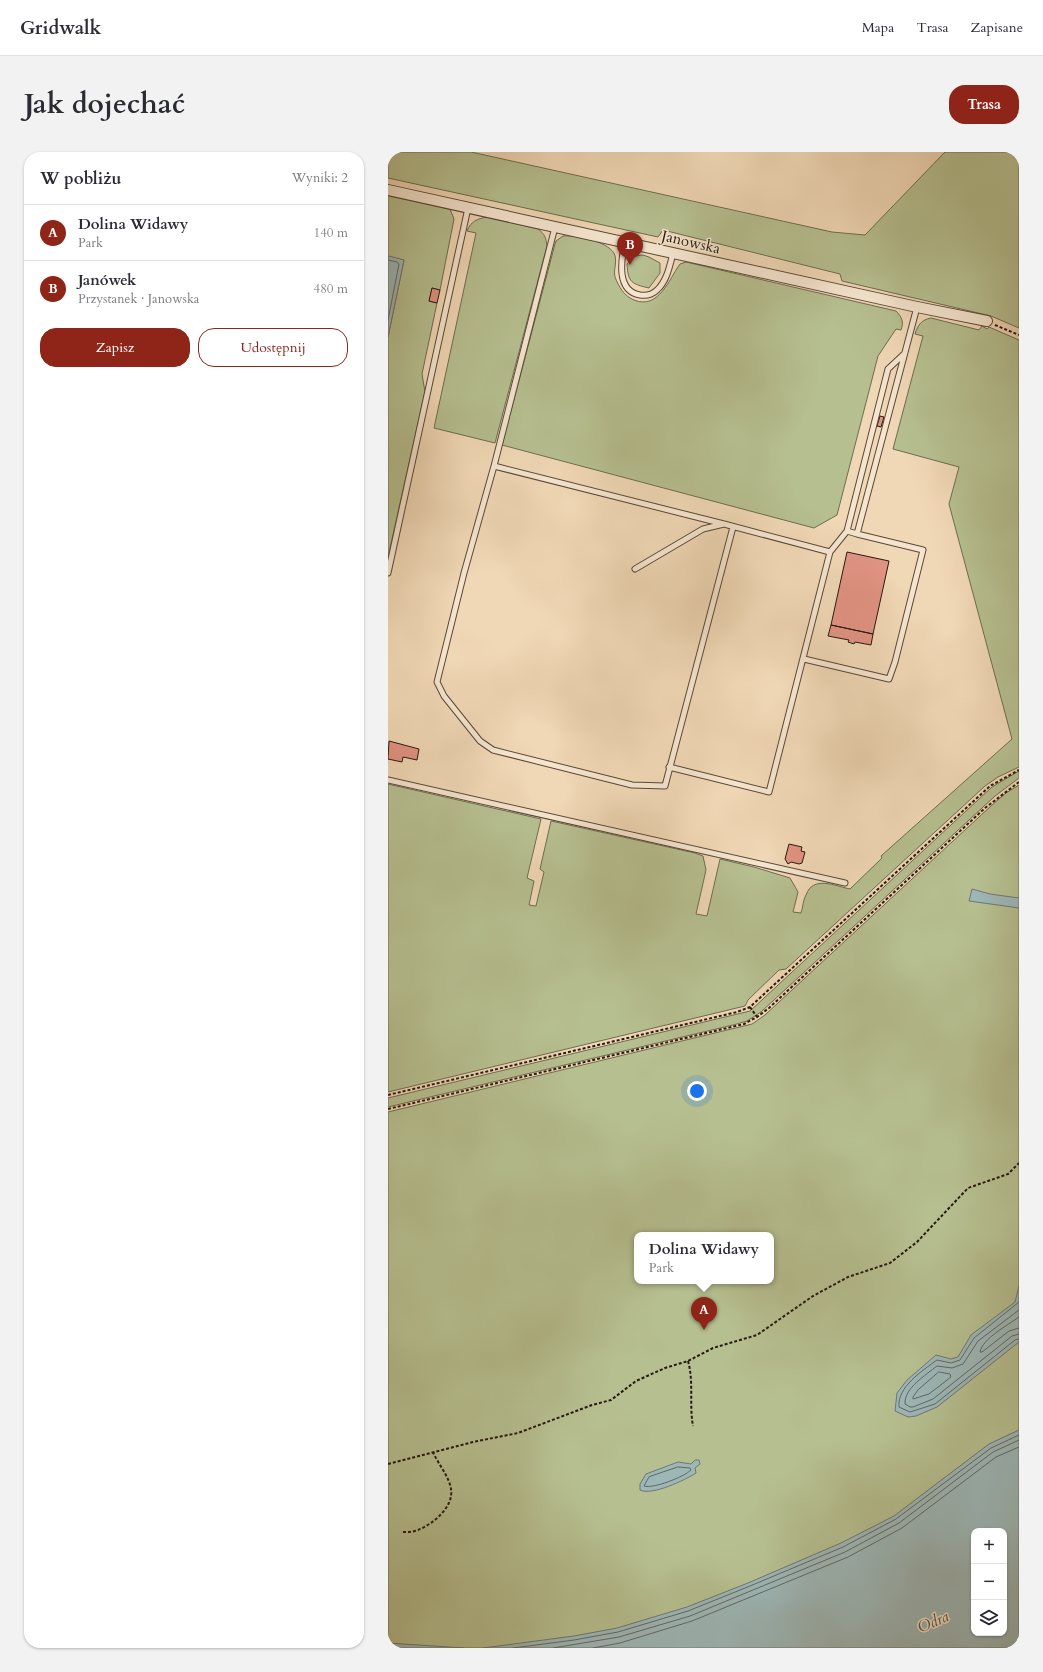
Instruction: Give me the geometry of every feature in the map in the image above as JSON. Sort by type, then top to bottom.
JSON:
[{"type":"street","name":"Janowska","points":[[388,190],[555,226],[917,308],[987,321]]},
{"type":"lane","points":[[388,573],[468,208]]},
{"type":"lane","points":[[555,226],[494,466],[464,573],[438,682],[444,696],[480,741],[493,750],[632,785],[665,786],[733,527]]},
{"type":"lane","points":[[625,242],[622,254],[622,277],[625,286],[636,294],[651,294],[658,289],[665,279],[673,253]]},
{"type":"lane","points":[[857,534],[917,308]]},
{"type":"lane","points":[[669,767],[769,792],[830,552],[847,532],[888,369],[905,353]]},
{"type":"lane","points":[[494,466],[830,552]]},
{"type":"lane","points":[[635,569],[703,530],[724,524]]},
{"type":"lane","points":[[804,659],[889,679],[895,662],[923,550],[847,532]]},
{"type":"lane","points":[[388,780],[845,883]]},
{"type":"path","points":[[987,321],[1019,335]]},
{"type":"path","points":[[388,1095],[604,1045],[737,1012],[750,1007],[990,786],[1019,770]]},
{"type":"path","points":[[388,1109],[744,1024],[769,1008],[985,808],[1019,782]]},
{"type":"path","points":[[750,1007],[757,1017]]},
{"type":"path","points":[[388,1464],[473,1442],[518,1433],[592,1404],[611,1400],[636,1381],[665,1368],[688,1361],[713,1348],[758,1335],[820,1292],[848,1277],[890,1263],[916,1242],[968,1188],[1008,1174],[1019,1163]]},
{"type":"path","points":[[688,1361],[692,1373],[690,1412],[693,1426]]},
{"type":"path","points":[[403,1532],[417,1530],[433,1522],[444,1510],[450,1500],[451,1488],[433,1452]]},
{"type":"green space","points":[[388,152],[471,152],[832,232],[865,235],[945,152],[1019,152],[1019,328],[991,316],[842,281],[840,274],[663,230],[658,237],[388,178]]},
{"type":"green space","points":[[388,195],[450,209],[454,219],[440,290],[432,288],[429,301],[437,303],[422,374],[425,392],[388,557],[388,337],[404,260],[388,257]]},
{"type":"green space","points":[[487,217],[538,229],[545,236],[547,246],[495,443],[434,428],[476,233],[467,231],[470,225],[475,221]]},
{"type":"green space","points":[[563,236],[591,240],[605,245],[610,249],[615,256],[615,277],[620,288],[625,294],[634,300],[643,302],[650,301],[657,297],[667,285],[680,264],[686,262],[896,311],[900,315],[902,320],[901,330],[896,329],[878,356],[837,515],[814,528],[502,445],[555,244],[556,241]]},
{"type":"green space","points":[[643,255],[660,263],[660,273],[649,288],[635,284],[628,275],[627,264],[635,256]]},
{"type":"green space","points":[[931,318],[979,330],[982,326],[987,329],[989,327],[1019,340],[1019,767],[998,777],[985,786],[786,969],[779,970],[748,1000],[745,1006],[388,1092],[388,784],[541,819],[527,878],[534,881],[529,905],[536,906],[544,872],[540,869],[551,821],[703,856],[706,870],[696,914],[707,916],[720,859],[790,878],[798,892],[793,912],[801,913],[805,897],[809,889],[814,885],[825,883],[850,889],[882,858],[881,856],[1012,739],[949,504],[959,467],[893,449],[923,336],[915,334],[920,323]]},
{"type":"green space","points":[[1019,771],[1019,778],[995,796],[761,1012],[747,1021],[388,1107],[388,1098],[750,1011],[992,787]]},
{"type":"green space","points":[[1019,785],[1019,1648],[388,1648],[388,1112],[752,1024],[765,1015],[992,805],[1006,793]]},
{"type":"water","points":[[388,257],[404,260],[388,337]]},
{"type":"water","points":[[972,889],[990,894],[1019,898],[1019,908],[969,901]]},
{"type":"water","points":[[1019,1286],[1019,1342],[937,1407],[916,1416],[908,1417],[895,1411],[897,1393],[907,1380],[936,1355],[951,1359],[958,1357],[971,1335],[1015,1302]]},
{"type":"water","name":"Odra","points":[[1019,1430],[1019,1648],[483,1648],[574,1636],[617,1628],[687,1607],[748,1583],[841,1543],[894,1516],[989,1444]]},
{"type":"water","points":[[695,1460],[699,1460],[700,1464],[695,1468],[696,1473],[691,1476],[660,1489],[652,1491],[640,1490],[640,1484],[646,1474],[678,1462],[691,1464]]},
{"type":"water","points":[[388,1643],[464,1648],[388,1648]]},
{"type":"building","points":[[432,288],[440,290],[437,303],[429,301]]},
{"type":"building","points":[[880,416],[884,417],[881,427],[877,426]]},
{"type":"building","points":[[847,552],[889,561],[873,634],[831,625]]},
{"type":"building","points":[[831,625],[873,634],[871,645],[855,642],[854,644],[848,642],[849,640],[828,636]]},
{"type":"building","points":[[389,741],[419,749],[417,760],[403,757],[402,762],[388,759]]},
{"type":"building","points":[[789,844],[802,847],[801,851],[805,852],[802,863],[799,864],[791,862],[788,864],[785,859]]},
{"type":"place","name":"Janówek","points":[[630,265]]},
{"type":"place","name":"Dolina Widawy","points":[[704,1330]]}]
